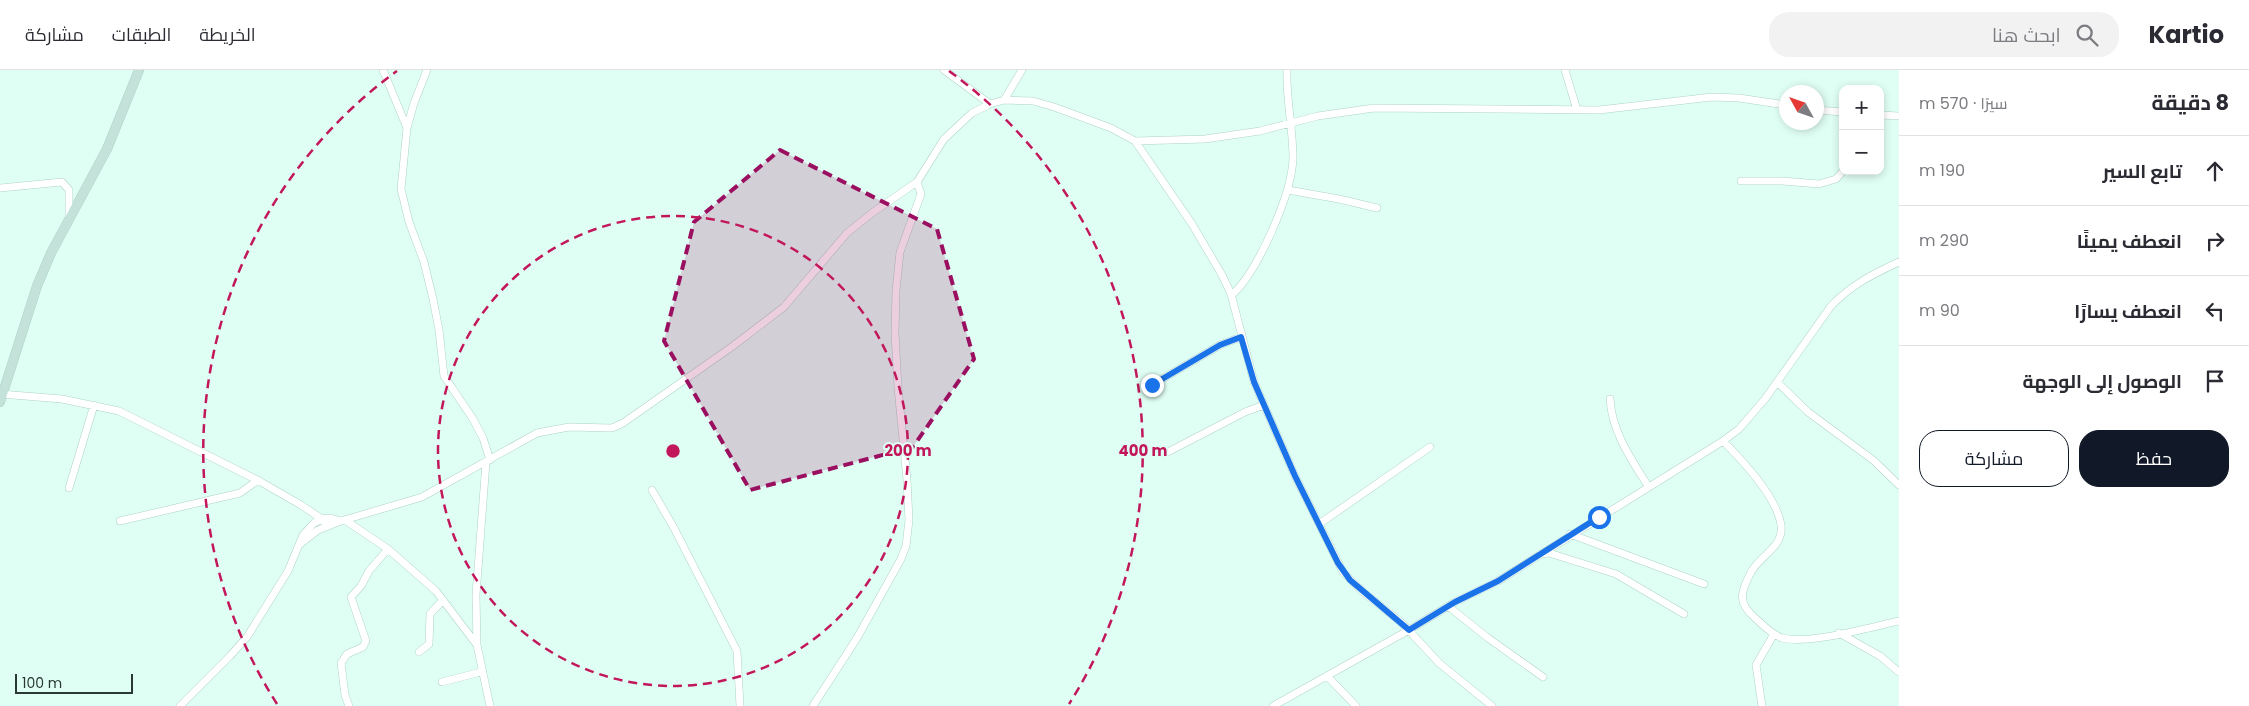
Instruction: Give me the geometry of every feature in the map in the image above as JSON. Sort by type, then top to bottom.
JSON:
[{"type":"main road","points":[[1,397],[37,286],[50,253],[108,149],[139,70]]},
{"type":"street","points":[[383,70],[408,128]]},
{"type":"street","points":[[427,70],[414,103],[408,128],[401,189],[409,222],[424,262],[433,299],[439,330],[444,376],[473,419],[483,438],[488,461],[476,595],[477,645],[481,672],[490,706]]},
{"type":"street","points":[[944,70],[990,104]]},
{"type":"street","points":[[1004,100],[1022,70]]},
{"type":"street","points":[[1565,70],[1577,110]]},
{"type":"street","points":[[1232,295],[1252,269],[1288,190],[1293,156],[1288,71]]},
{"type":"street","points":[[1135,142],[1205,139],[1260,131],[1337,113],[1374,108],[1577,110],[1640,106],[1712,97],[1738,98],[1779,105]]},
{"type":"street","points":[[300,544],[327,526],[422,497],[537,434],[569,427],[612,428],[624,423],[767,322],[794,297],[820,262],[847,233],[872,213],[918,182],[932,156],[948,135],[972,113],[990,104],[1004,100],[1033,101],[1111,128],[1135,142],[1192,224],[1232,295],[1241,337],[1254,382],[1343,572],[1409,630],[1439,664],[1492,706]]},
{"type":"street","points":[[1824,111],[1839,112]]},
{"type":"street","points":[[1884,115],[1899,116]]},
{"type":"street","points":[[1741,182],[1782,181],[1819,184],[1836,179],[1840,175]]},
{"type":"street","points":[[0,188],[62,182],[69,190],[69,219]]},
{"type":"street","points":[[813,706],[857,638],[902,559],[906,546],[909,520],[898,388],[895,333],[896,290],[900,252],[921,194],[918,182]]},
{"type":"street","points":[[1288,190],[1339,198],[1377,208]]},
{"type":"street","points":[[1273,706],[1448,606],[1498,581],[1570,534],[1723,441],[1751,416],[1831,306],[1846,290],[1863,279],[1899,262]]},
{"type":"street","points":[[1152,385],[1220,345],[1241,337]]},
{"type":"street","points":[[1777,382],[1808,412],[1873,460],[1899,485]]},
{"type":"street","points":[[1,397],[62,399],[94,404],[120,411],[148,423],[258,480],[322,519],[327,526]]},
{"type":"street","points":[[1610,399],[1615,428],[1648,486]]},
{"type":"street","points":[[69,488],[94,404]]},
{"type":"street","points":[[1164,454],[1245,412],[1264,405]]},
{"type":"street","points":[[1723,441],[1736,454],[1766,493],[1781,526],[1779,541],[1755,566],[1750,574],[1741,598],[1744,607],[1774,634],[1789,639],[1839,633],[1899,621]]},
{"type":"street","points":[[1320,524],[1430,447]]},
{"type":"street","points":[[120,521],[240,493],[258,480]]},
{"type":"street","points":[[652,490],[674,528],[737,651],[740,706]]},
{"type":"street","points":[[180,706],[230,656],[246,637],[288,570],[303,534],[314,523],[322,519],[331,518],[343,521],[388,549],[421,576],[443,600],[477,645]]},
{"type":"street","points":[[1570,534],[1704,584]]},
{"type":"street","points":[[349,706],[345,695],[341,663],[347,654],[363,647],[366,641],[351,597],[361,586],[369,571],[388,549]]},
{"type":"street","points":[[1536,556],[1549,553],[1616,574],[1684,614]]},
{"type":"street","points":[[419,652],[429,644],[430,614],[443,600]]},
{"type":"street","points":[[1448,606],[1488,638],[1543,677]]},
{"type":"street","points":[[1839,633],[1880,656],[1899,672]]},
{"type":"street","points":[[1762,706],[1756,665],[1760,655],[1774,634]]},
{"type":"street","points":[[442,682],[481,672]]},
{"type":"street","points":[[1327,676],[1356,706]]},
{"type":"highlighted area","points":[[780,150],[937,229],[974,359],[913,447],[750,490],[664,341],[694,222]]},
{"type":"route","points":[[1152,385],[1220,345],[1241,337],[1254,382],[1295,476],[1343,572],[1362,591],[1409,630],[1433,614],[1498,581],[1599,517]]}]
